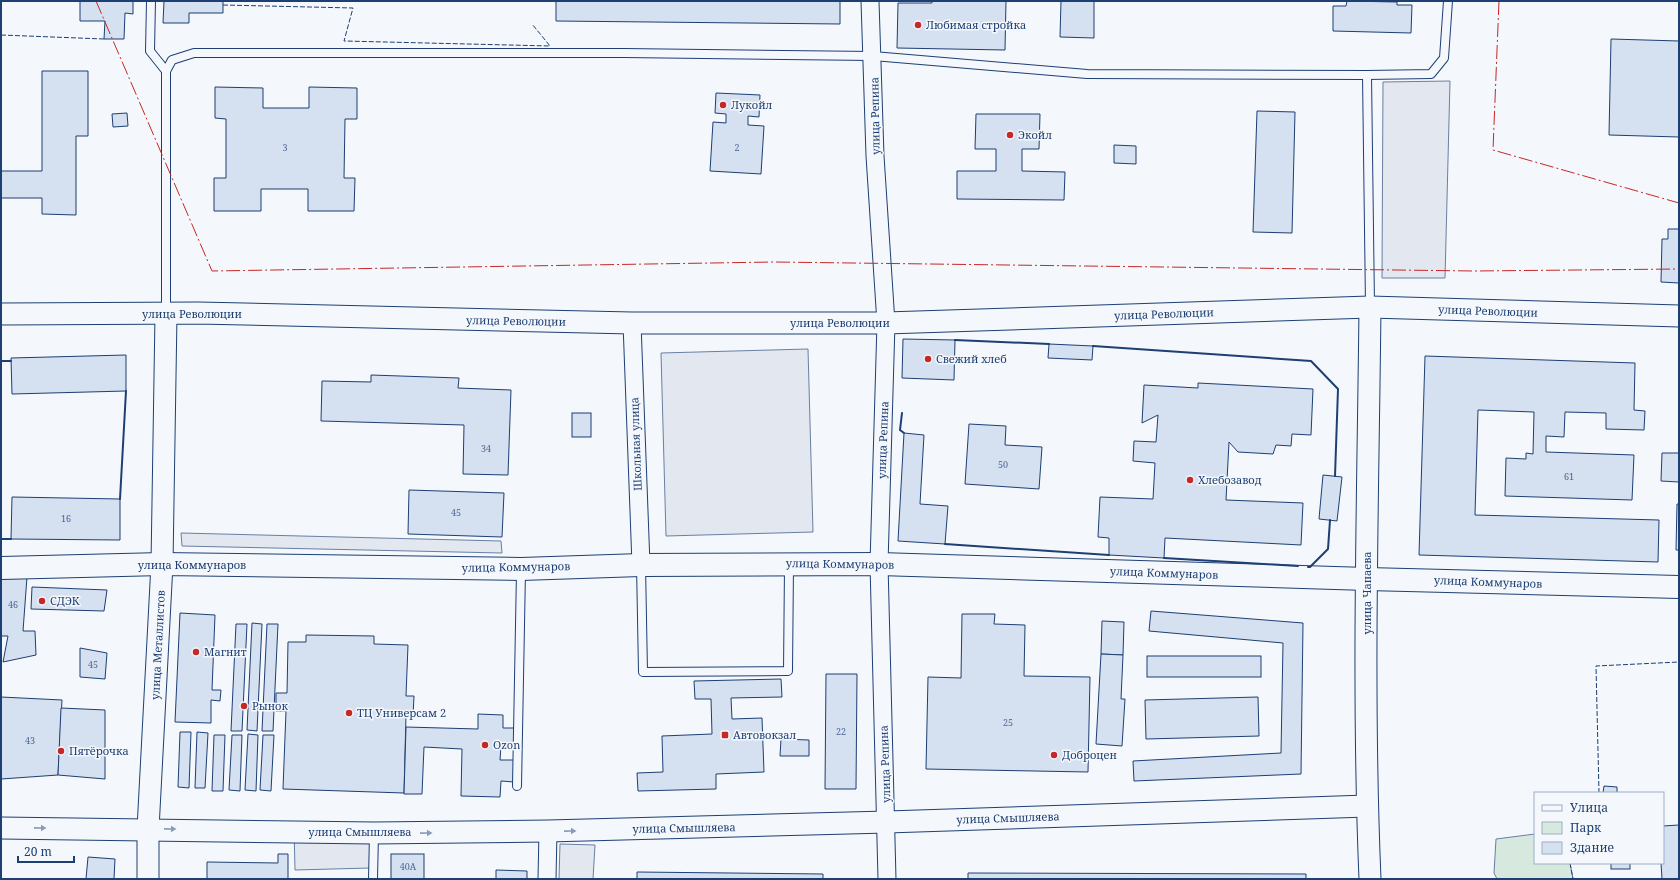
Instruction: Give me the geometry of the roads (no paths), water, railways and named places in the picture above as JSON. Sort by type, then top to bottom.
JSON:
[{"type":"main road","name":"улица Коммунаров","points":[[1,568],[162,564],[521,569],[641,565],[789,563],[880,564],[1679,587]]},
{"type":"street","name":"улица Репина","points":[[870,1],[876,156],[886,323],[880,564],[887,822],[887,879]]},
{"type":"street","name":"улица Революции","points":[[1,314],[166,314],[632,323],[886,323],[1370,307],[1679,316]]},
{"type":"street","name":"улица Чапаева","points":[[1370,307],[1367,579],[1367,806],[1370,879]]},
{"type":"street","name":"улица Металлистов","points":[[148,879],[148,829],[162,564],[166,314]]},
{"type":"street","name":"Школьная улица","points":[[632,323],[641,565]]},
{"type":"street","name":"улица Смышляева","points":[[1,828],[374,833],[548,831],[887,822],[1367,806]]},
{"type":"street","points":[[547,879],[548,831]]},
{"type":"lane","points":[[151,1],[150,51],[166,71]]},
{"type":"lane","points":[[166,314],[166,71],[172,60],[194,53],[624,53],[873,56],[1087,74],[1431,74],[1444,58],[1448,1]]},
{"type":"lane","points":[[1367,75],[1370,307]]},
{"type":"lane","points":[[641,565],[643,672],[788,671],[789,563]]},
{"type":"lane","points":[[517,786],[521,569]]},
{"type":"lane","points":[[373,879],[374,833]]},
{"type":"place","name":"Любимая стройка","points":[[918,25]]},
{"type":"place","name":"Лукойл","points":[[723,105]]},
{"type":"place","name":"Экойл","points":[[1010,135]]},
{"type":"place","name":"Свежий хлеб","points":[[928,359]]},
{"type":"place","name":"Хлебозавод","points":[[1190,480]]},
{"type":"place","name":"СДЭК","points":[[42,601]]},
{"type":"place","name":"Магнит","points":[[196,652]]},
{"type":"place","name":"Рынок","points":[[244,706]]},
{"type":"place","name":"ТЦ Универсам 2","points":[[349,713]]},
{"type":"place","name":"Автовокзал","points":[[725,735]]},
{"type":"place","name":"Ozon","points":[[485,745]]},
{"type":"place","name":"Пятёрочка","points":[[61,751]]},
{"type":"place","name":"Доброцен","points":[[1054,755]]}]
